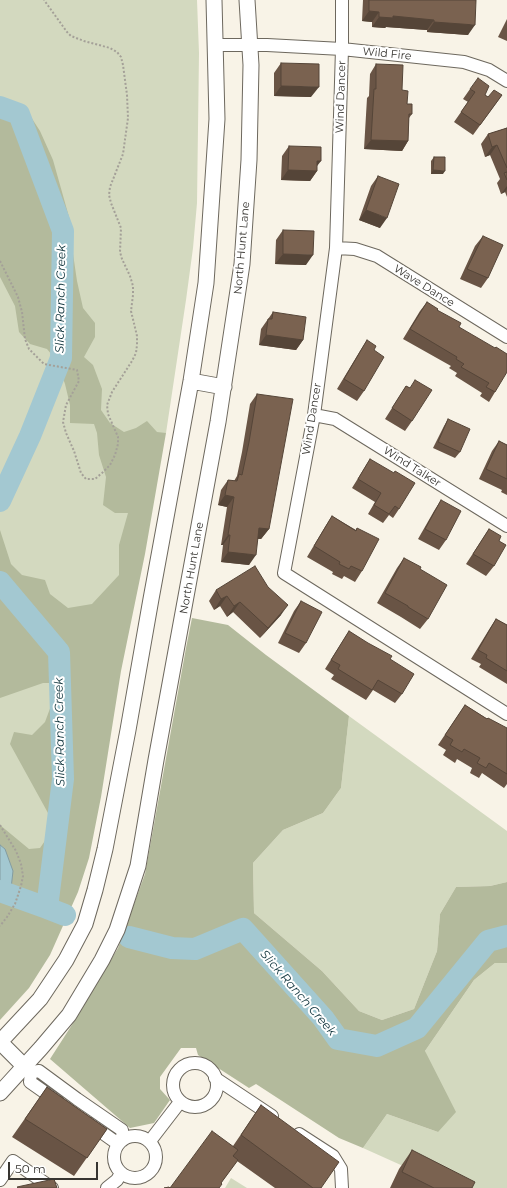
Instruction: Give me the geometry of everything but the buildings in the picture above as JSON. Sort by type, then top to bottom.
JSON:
[{"type":"main road","points":[[28,1069],[0,1042],[40,999],[66,960],[85,924],[95,890],[120,777],[149,607],[191,381],[205,290],[217,119],[214,0]]},
{"type":"main road","name":"North Hunt Lane","points":[[0,1093],[28,1069],[69,1015],[102,960],[117,930],[138,866],[224,387],[242,264],[249,160],[250,45],[247,0]]},
{"type":"main road","points":[[191,381],[224,387]]},
{"type":"street","name":"Wind Dancer","points":[[342,0],[336,248],[314,415],[284,573],[507,714]]},
{"type":"street","name":"Wild Fire","points":[[215,45],[342,49],[464,62],[489,70],[507,81]]},
{"type":"street","name":"Wave Dance","points":[[336,248],[355,249],[377,256],[507,338]]},
{"type":"street","name":"Wind Talker","points":[[314,415],[335,419],[507,526]]},
{"type":"street","points":[[193,1063],[207,1067],[215,1078],[215,1092],[212,1098],[207,1103],[194,1107],[180,1102],[173,1089],[175,1075],[186,1065],[193,1063]]},
{"type":"street","points":[[77,1100],[67,1107],[30,1082],[28,1069],[39,1070],[77,1100],[122,1130],[123,1140]]},
{"type":"street","points":[[215,1078],[333,1156],[341,1169],[342,1188]]},
{"type":"street","points":[[150,1141],[180,1102]]},
{"type":"street","points":[[82,1118],[114,1141],[123,1140]]},
{"type":"street","points":[[129,1136],[144,1137],[150,1141],[157,1154],[154,1168],[149,1174],[135,1178],[121,1173],[117,1168],[114,1156],[118,1144],[129,1136]]},
{"type":"street","points":[[0,1180],[13,1161],[52,1188]]},
{"type":"street","points":[[107,1188],[121,1173]]},
{"type":"path","points":[[0,261],[18,297],[22,312],[25,339],[29,349],[44,364],[76,370],[79,381],[66,405],[63,422],[83,477],[90,480],[95,479],[110,465],[115,455],[118,437],[108,414],[107,405],[112,392],[132,362],[138,345],[131,311],[133,286],[120,252],[121,228],[109,196],[110,188],[123,154],[128,118],[127,95],[123,64],[121,57],[117,52],[110,48],[72,36],[67,32],[44,0]]},
{"type":"path","points":[[0,825],[16,851],[21,864],[22,876],[21,886],[15,904],[7,918],[0,926]]},
{"type":"green space","points":[[0,0],[197,0],[199,53],[197,203],[186,300],[166,433],[158,433],[84,851],[0,1005]]},
{"type":"green space","points":[[0,99],[27,111],[40,131],[53,160],[71,224],[72,247],[83,308],[95,323],[95,337],[84,357],[93,365],[102,389],[101,410],[110,423],[124,432],[136,428],[147,421],[157,432],[166,433],[145,554],[121,671],[101,797],[89,858],[78,892],[50,955],[29,988],[0,1020],[0,902],[3,901],[5,849],[0,845],[0,825],[29,849],[40,848],[49,835],[48,813],[10,744],[14,732],[32,735],[45,722],[55,695],[55,683],[43,683],[0,698],[0,530],[11,564],[22,575],[45,580],[50,594],[68,608],[92,604],[119,575],[119,545],[128,513],[115,513],[103,505],[106,477],[99,455],[97,433],[94,424],[70,423],[70,405],[57,361],[47,349],[30,344],[19,332],[15,306],[0,277]]},
{"type":"green space","points":[[192,618],[228,625],[349,716],[341,788],[323,813],[283,830],[253,863],[254,913],[322,971],[359,1011],[382,1020],[414,1009],[437,951],[440,914],[456,887],[490,886],[507,882],[507,963],[495,963],[474,980],[425,1051],[456,1112],[438,1132],[387,1114],[363,1148],[339,1138],[256,1084],[249,1088],[198,1055],[196,1048],[181,1048],[160,1077],[160,1089],[170,1100],[154,1123],[130,1128],[50,1059],[118,948],[145,874]]},
{"type":"green space","points":[[349,716],[507,831],[507,882],[490,886],[456,887],[440,914],[437,951],[414,1009],[382,1020],[359,1011],[322,971],[254,913],[253,863],[283,830],[323,813],[341,788]]},
{"type":"green space","points":[[495,963],[507,963],[507,1188],[452,1188],[363,1148],[387,1114],[438,1132],[425,1051],[474,980]]},
{"type":"green space","points":[[231,1178],[247,1188],[225,1188]]},
{"type":"water","points":[[0,845],[5,849],[13,871],[11,889],[3,901],[0,902]]},
{"type":"waterway","name":"Slick Ranch Creek","points":[[0,107],[19,114],[63,231],[61,358],[30,436],[0,501]]},
{"type":"waterway","name":"Slick Ranch Creek","points":[[0,582],[59,652],[63,779],[47,908],[65,915]]},
{"type":"waterway","points":[[0,891],[47,908]]},
{"type":"waterway","name":"Slick Ranch Creek","points":[[129,937],[172,948],[195,949],[243,929],[323,1018],[338,1039],[377,1046],[417,1028],[488,941],[507,936]]}]
